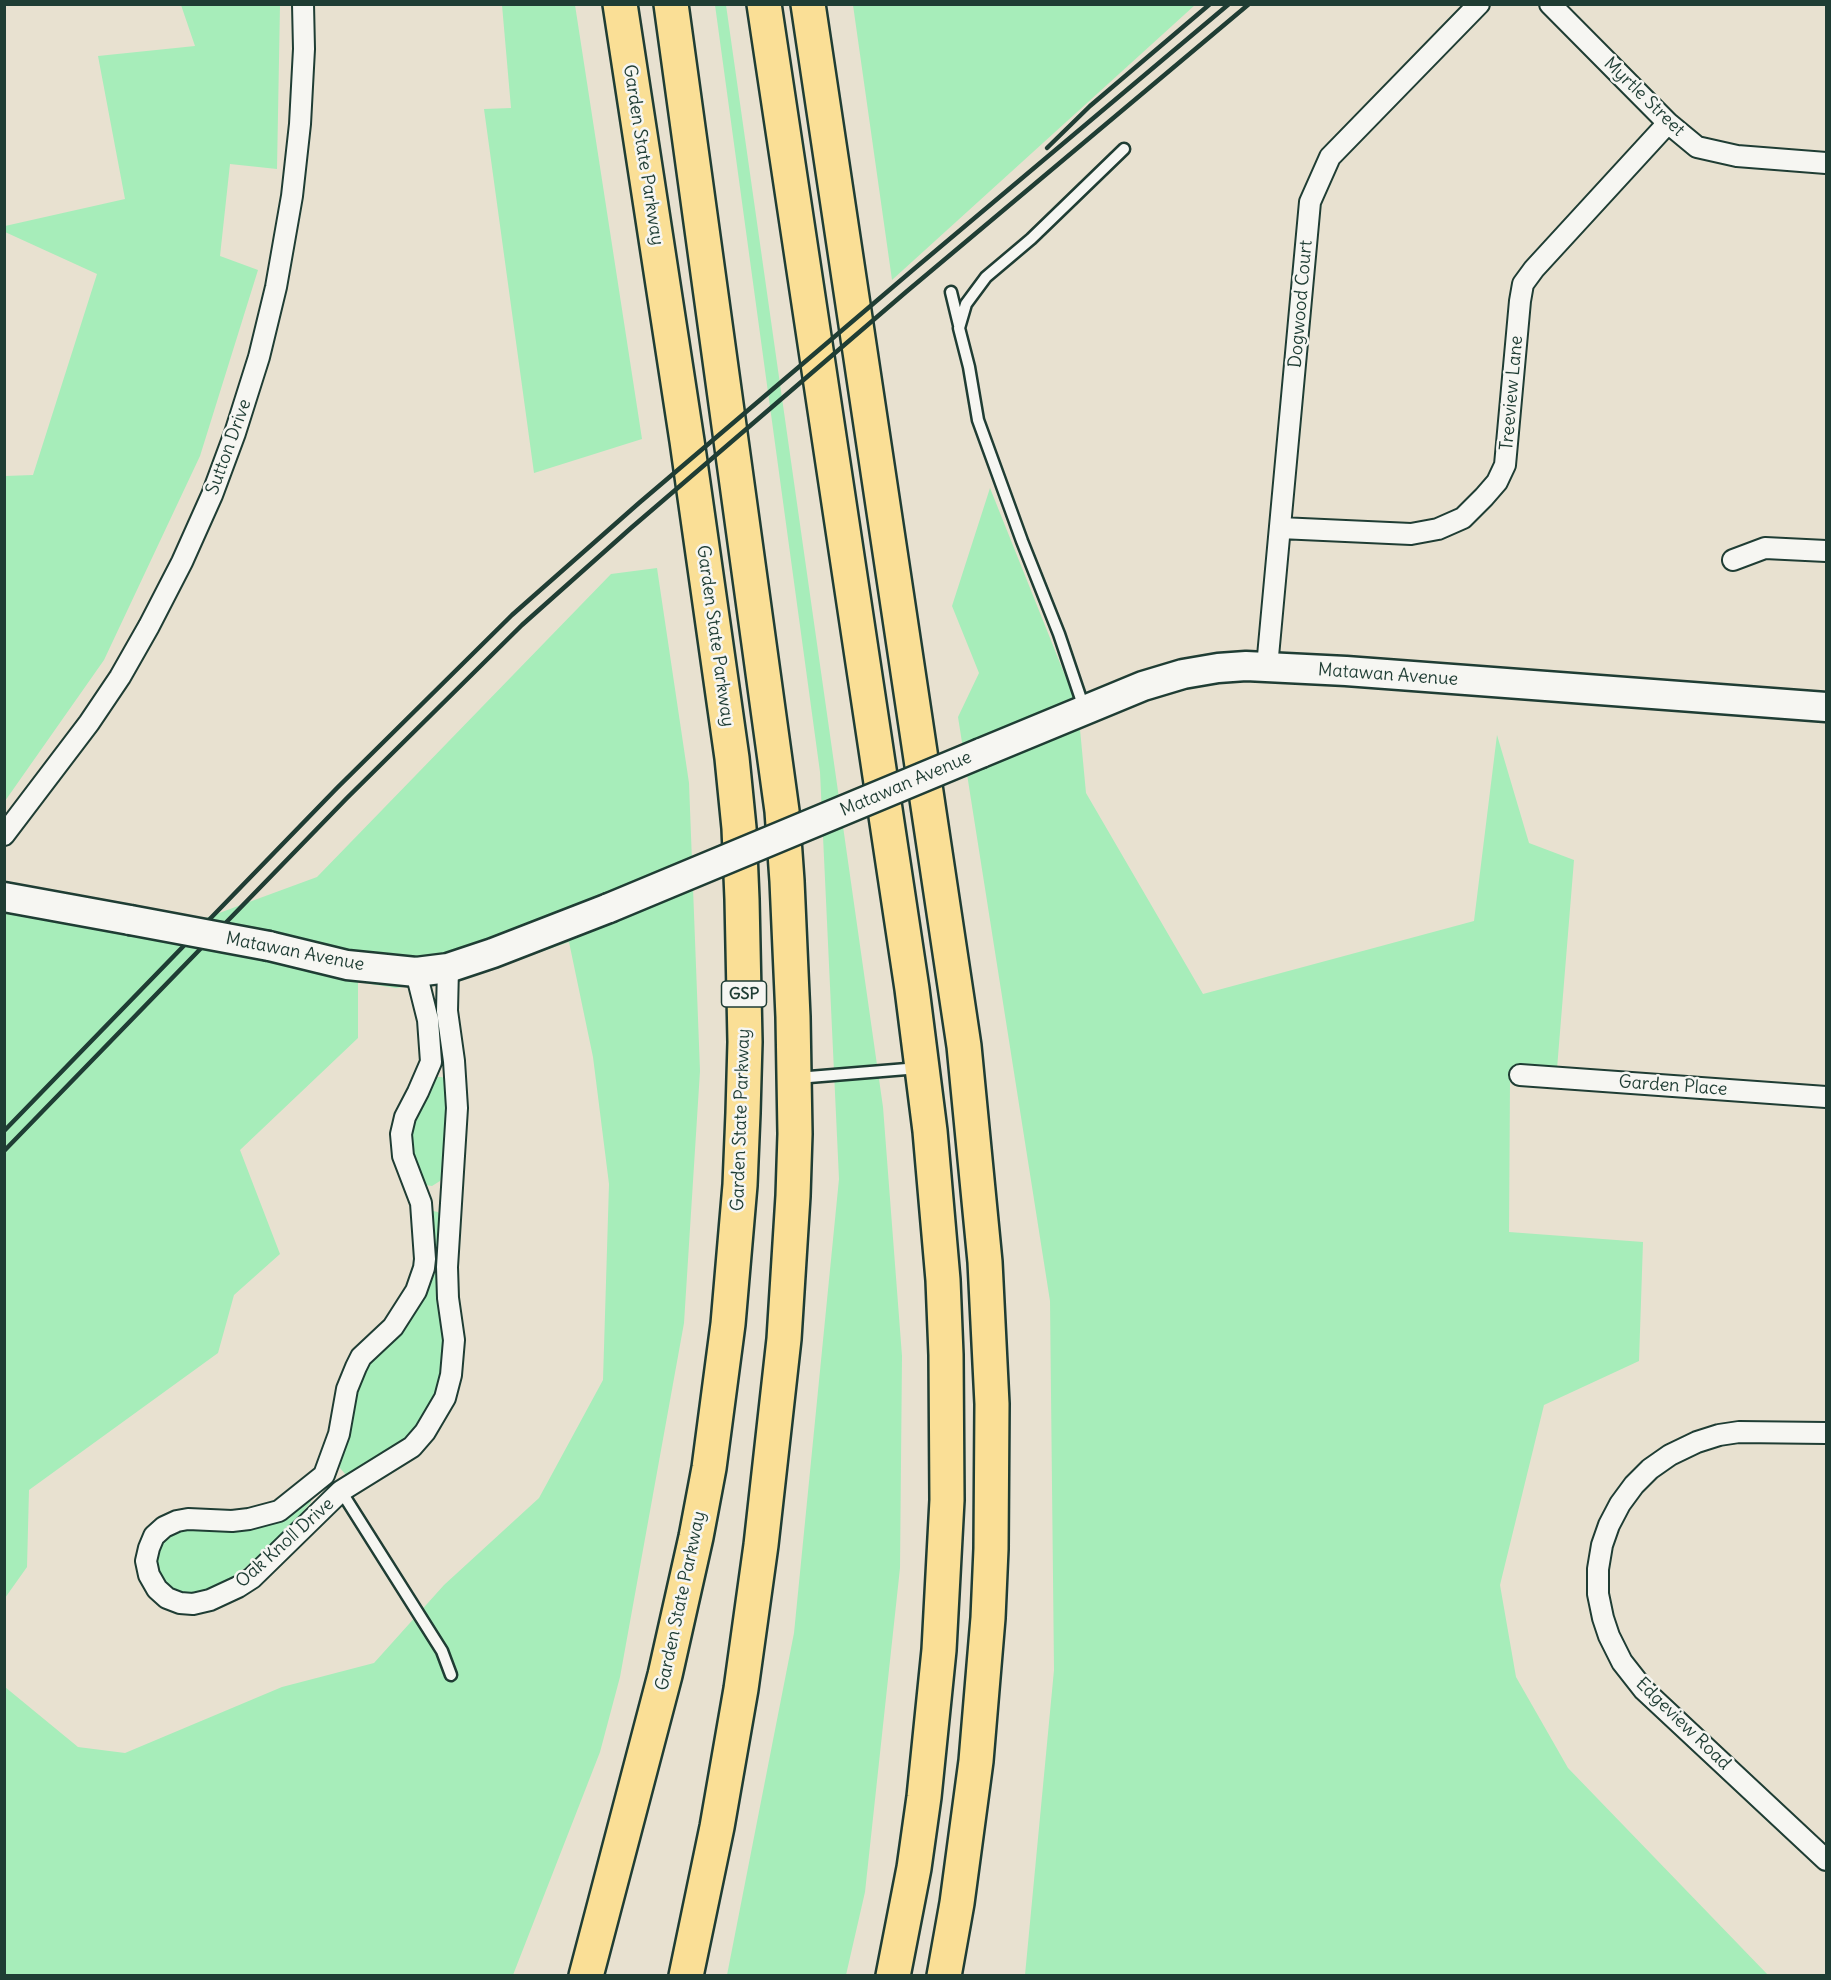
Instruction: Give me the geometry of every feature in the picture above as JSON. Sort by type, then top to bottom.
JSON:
[{"type":"highway","name":"Garden State Parkway","points":[[586,1976],[665,1676],[698,1525],[716,1420],[728,1324],[740,1185],[745,1042],[739,828],[732,758],[689,453],[620,4]]},
{"type":"highway","name":"GSP","points":[[671,4],[782,811],[791,952],[794,1079],[794,1186],[778,1408],[770,1480],[741,1689],[717,1827],[686,1976]]},
{"type":"highway","points":[[765,4],[922,1068],[938,1205],[943,1280],[947,1500],[943,1597],[932,1724],[914,1868],[893,1976]]},
{"type":"highway","points":[[808,4],[964,1046],[986,1262],[992,1404],[992,1549],[988,1617],[976,1761],[957,1904],[944,1976]]},
{"type":"street","name":"Sutton Drive","points":[[4,835],[89,723],[120,677],[182,562],[212,495],[235,433],[272,307],[292,196],[300,124],[304,49],[303,4]]},
{"type":"street","name":"Dogwood Court","points":[[1267,667],[1310,202],[1330,157],[1479,4]]},
{"type":"street","name":"Myrtle Street","points":[[1550,4],[1668,123],[1697,147],[1737,156],[1827,163]]},
{"type":"street","name":"Treeview Lane","points":[[1280,528],[1412,534],[1438,529],[1463,518],[1484,497],[1497,482],[1505,465],[1523,284],[1534,268],[1668,123]]},
{"type":"street","points":[[1733,560],[1765,549],[1827,551]]},
{"type":"street","name":"Matawan Avenue","points":[[4,897],[268,946],[346,965],[416,972],[448,968],[609,908],[1143,686],[1183,674],[1218,668],[1267,667],[1346,671],[1827,707]]},
{"type":"street","name":"Oak Knoll Drive","points":[[416,972],[428,1020],[431,1062],[405,1117],[401,1134],[403,1156],[421,1203],[425,1259],[416,1291],[393,1327],[361,1357],[356,1367],[347,1389],[339,1434],[324,1475],[279,1511],[232,1521],[188,1518],[164,1527],[154,1536],[148,1548],[146,1562],[149,1575],[157,1589],[167,1598],[180,1603],[193,1604],[223,1595],[252,1578],[341,1491],[412,1447],[425,1432],[445,1398],[451,1375],[454,1340],[447,1277],[457,1108],[454,1061],[447,1011],[448,968]]},
{"type":"street","points":[[431,1062],[454,1061]]},
{"type":"street","name":"Garden Place","points":[[1520,1075],[1827,1097]]},
{"type":"street","points":[[421,1203],[450,1197]]},
{"type":"street","name":"Edgeview Road","points":[[1827,1433],[1739,1432],[1697,1442],[1670,1455],[1650,1469],[1620,1504],[1605,1535],[1598,1569],[1598,1594],[1609,1636],[1622,1662],[1644,1690],[1827,1860]]},
{"type":"street","name":"Oak Knoll Drive","points":[[324,1475],[341,1491]]},
{"type":"lane","points":[[959,328],[966,304],[986,278],[1031,239],[1124,149]]},
{"type":"lane","points":[[951,292],[969,367],[978,420],[1022,542],[1059,634],[1085,710]]},
{"type":"lane","points":[[794,1079],[922,1068]]},
{"type":"lane","points":[[341,1491],[442,1651],[451,1675]]},
{"type":"green space","points":[[853,4],[1195,5],[892,280]]},
{"type":"green space","points":[[181,5],[280,5],[277,169],[230,164],[220,256],[258,270],[200,456],[104,660],[5,801],[5,476],[33,475],[97,274],[5,232],[5,226],[125,199],[98,56],[195,46]]},
{"type":"green space","points":[[502,5],[575,5],[642,439],[534,473],[484,109],[511,108]]},
{"type":"green space","points":[[715,5],[726,5],[883,1107],[902,1356],[900,1568],[865,1892],[846,1975],[727,1975],[794,1633],[839,1179],[820,772]]},
{"type":"green space","points":[[990,488],[1078,708],[1086,793],[1203,994],[1474,921],[1497,735],[1529,843],[1574,860],[1556,1081],[1510,1082],[1509,1232],[1643,1242],[1639,1361],[1544,1405],[1500,1585],[1516,1677],[1568,1768],[1768,1975],[1025,1975],[1054,1670],[1050,1301],[958,717],[979,673],[952,606]]},
{"type":"green space","points":[[657,568],[689,783],[700,1071],[684,1323],[620,1677],[600,1752],[513,1975],[5,1975],[5,1687],[78,1747],[125,1753],[282,1687],[374,1663],[444,1585],[539,1498],[603,1380],[609,1184],[593,1057],[569,942],[463,979],[396,988],[358,982],[358,1038],[240,1150],[280,1254],[234,1295],[218,1353],[29,1490],[27,1567],[5,1598],[5,902],[192,923],[317,877],[611,574]]},
{"type":"green space","points":[[436,1077],[446,1080],[448,1098],[443,1175],[440,1181],[432,1186],[425,1185],[408,1150],[413,1119],[431,1082]]},
{"type":"green space","points":[[438,1212],[441,1217],[446,1350],[439,1390],[418,1426],[393,1450],[350,1475],[346,1475],[340,1468],[340,1461],[360,1373],[389,1341],[405,1328],[424,1294],[430,1213]]},
{"type":"green space","points":[[311,1499],[291,1526],[245,1568],[220,1586],[192,1596],[178,1594],[162,1584],[153,1556],[160,1538],[185,1528],[237,1531],[251,1528],[283,1517]]},
{"type":"railway","points":[[1047,148],[1090,106],[1210,4]]},
{"type":"railway","points":[[4,1131],[337,788],[512,615],[639,503],[1229,4]]},
{"type":"railway","points":[[4,1151],[347,798],[522,625],[631,528],[906,292],[1249,4]]}]
